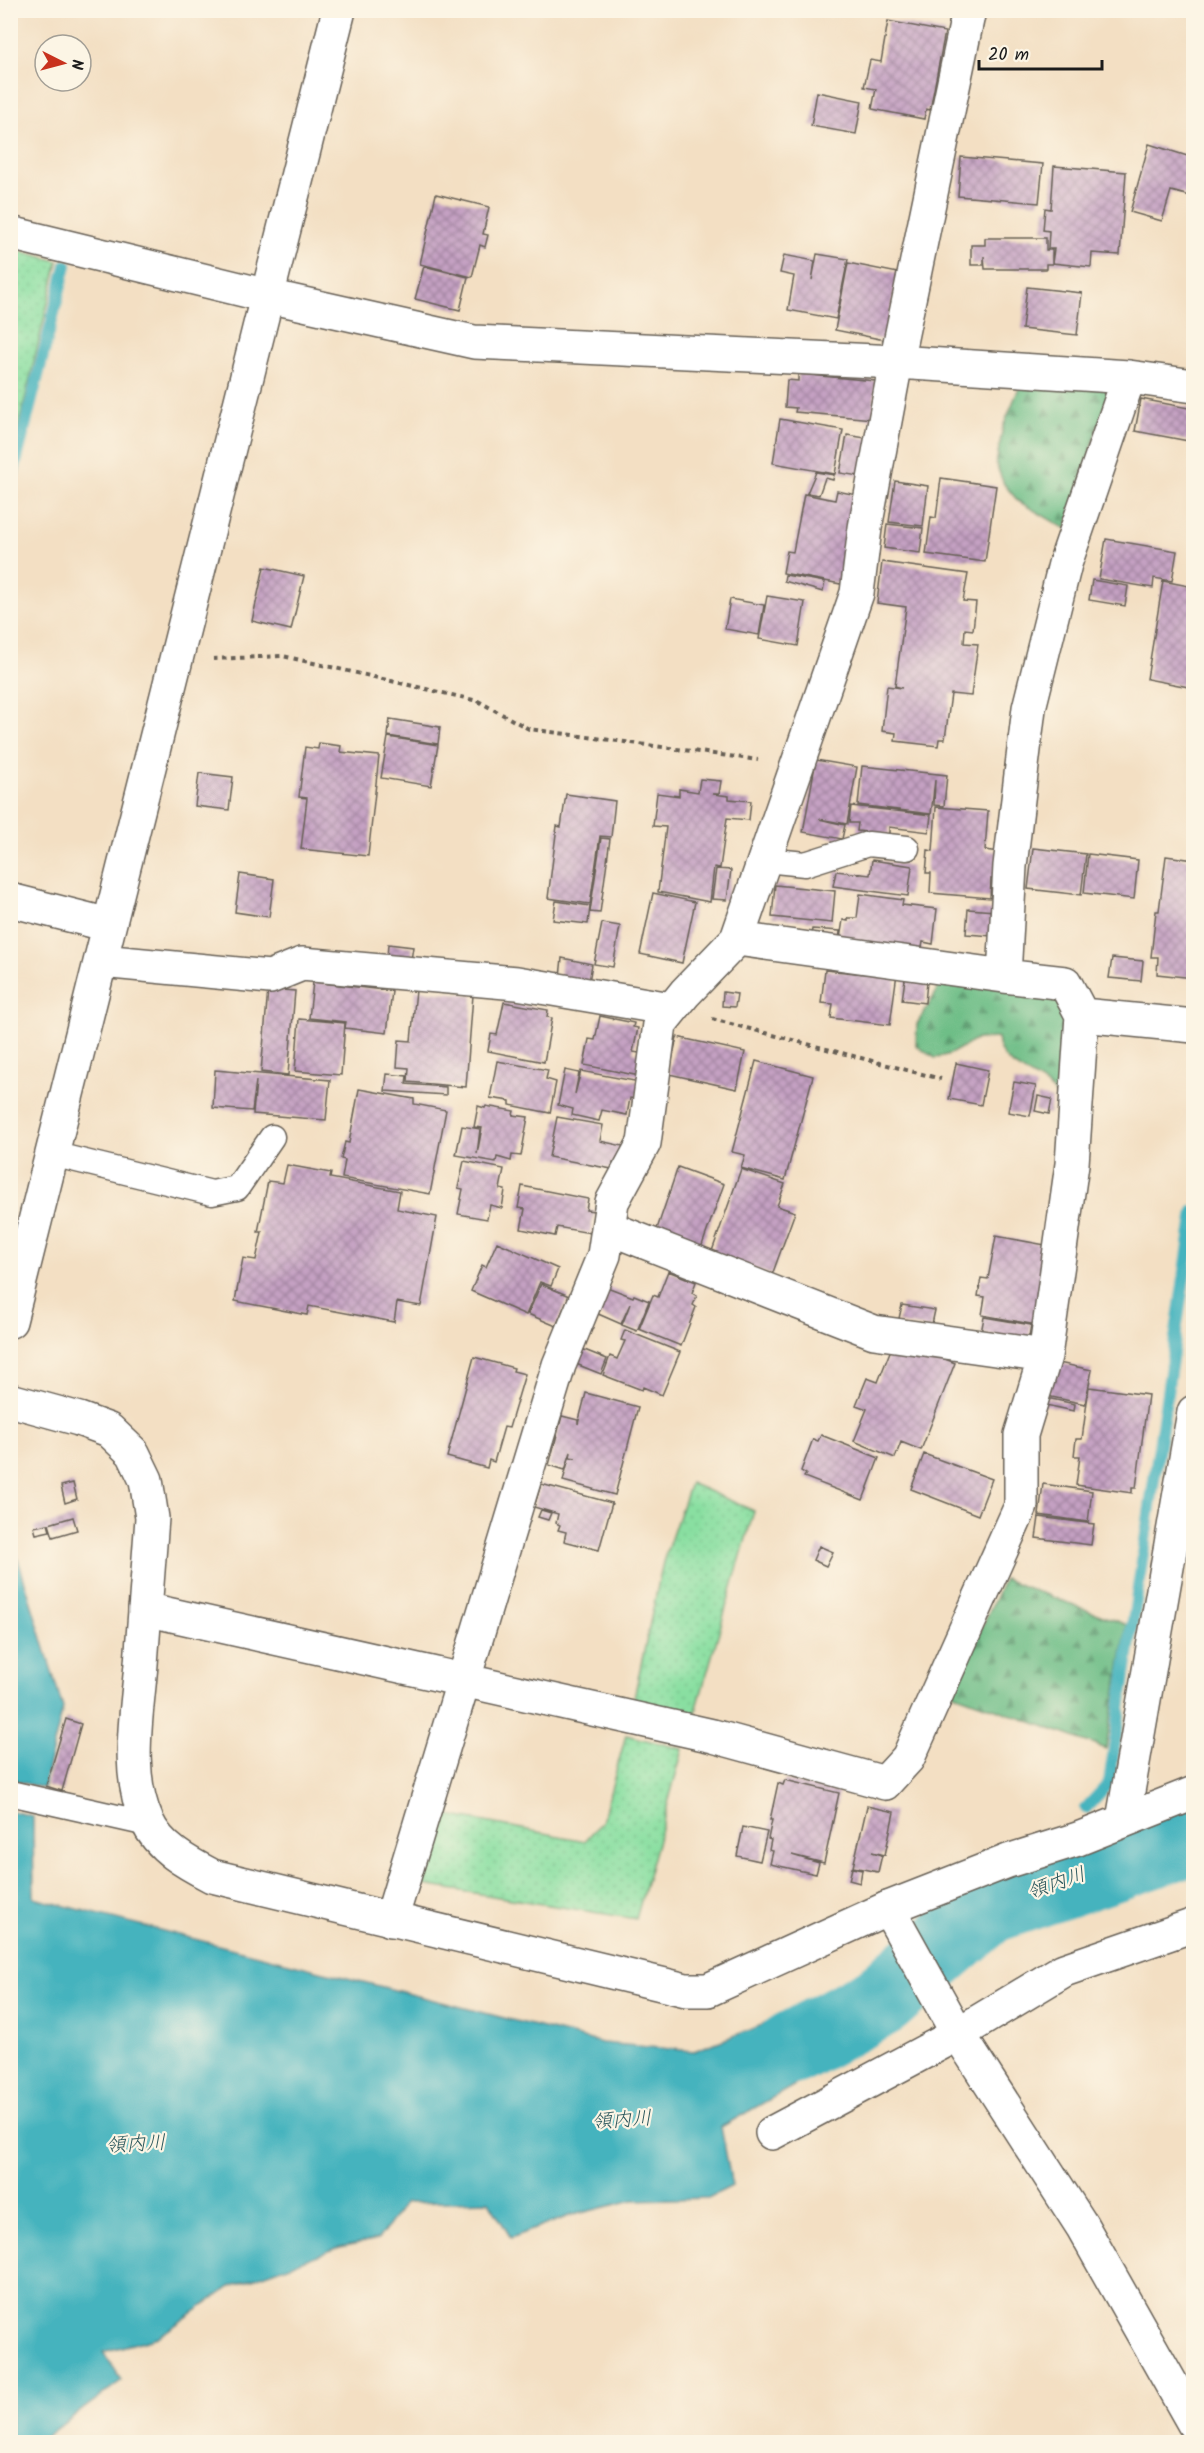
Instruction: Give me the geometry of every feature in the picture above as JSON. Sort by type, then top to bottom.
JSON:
[{"type":"street","points":[[10,1321],[339,10]]},
{"type":"street","points":[[391,1920],[559,1365],[604,1255],[612,1202],[644,1143],[660,1024],[671,1009],[737,939],[857,593],[865,528],[896,362],[969,10]]},
{"type":"street","points":[[10,233],[268,296],[474,342],[896,362],[1129,377],[1194,386]]},
{"type":"street","points":[[1004,976],[1010,866],[1029,708],[1065,564],[1129,377]]},
{"type":"street","points":[[10,900],[109,925]]},
{"type":"street","points":[[145,1609],[464,1678],[713,1736],[885,1783],[908,1758],[1021,1506],[1021,1435],[1045,1356],[1072,1164],[1082,1015],[1065,983],[737,939]]},
{"type":"street","points":[[101,960],[270,977],[302,964],[517,983],[671,1009]]},
{"type":"street","points":[[1082,1015],[1194,1026]]},
{"type":"street","points":[[609,1228],[873,1332],[1045,1356]]},
{"type":"street","points":[[10,1400],[79,1419],[109,1430],[133,1453],[146,1480],[152,1518],[134,1754],[138,1797],[148,1824],[165,1846],[187,1863],[212,1876],[686,1990],[708,1990],[888,1908],[1008,1861],[1077,1839],[1194,1793]]},
{"type":"street","points":[[1123,1820],[1194,1412]]},
{"type":"street","points":[[888,1908],[956,2030],[1082,2226],[1194,2424]]},
{"type":"street","points":[[772,2133],[1064,1971],[1194,1925]]},
{"type":"lane","points":[[765,860],[805,864],[868,844],[907,848]]},
{"type":"lane","points":[[52,1154],[212,1193],[237,1188],[272,1137]]},
{"type":"lane","points":[[10,1793],[148,1824]]},
{"type":"path","points":[[177,656],[222,659],[283,656],[478,701],[529,729],[798,766]]},
{"type":"path","points":[[671,1009],[940,1079]]},
{"type":"green space","points":[[11,249],[58,261],[11,458]]},
{"type":"green space","points":[[1021,383],[1105,384],[1108,395],[1066,529],[1018,501],[1004,484],[996,464],[1003,427]]},
{"type":"green space","points":[[943,975],[1054,991],[1074,1014],[1066,1126],[1057,1121],[1059,1102],[1055,1094],[1007,1060],[1000,1050],[998,1038],[977,1039],[950,1054],[935,1058],[916,1045],[917,1024],[936,993]]},
{"type":"green space","points":[[690,1483],[754,1511],[694,1718],[632,1707],[663,1562]]},
{"type":"green space","points":[[1004,1579],[1127,1625],[1106,1749],[952,1693]]},
{"type":"green space","points":[[626,1735],[683,1749],[636,1919],[411,1883],[433,1812],[585,1841],[602,1822]]},
{"type":"water","points":[[11,1536],[63,1708],[43,1788],[11,1780]]},
{"type":"water","points":[[11,1811],[33,1816],[34,1898],[602,2043],[694,2051],[872,1983],[890,2015],[818,2072],[721,2127],[732,2186],[708,2198],[633,2200],[569,2216],[511,2238],[489,2201],[405,2203],[378,2239],[340,2247],[230,2287],[158,2337],[103,2352],[122,2380],[39,2442],[11,2442]]},
{"type":"building","points":[[888,21],[945,32],[930,110],[926,109],[924,119],[872,109],[876,89],[864,87],[870,60],[881,62]]},
{"type":"building","points":[[817,92],[862,101],[856,134],[811,126]]},
{"type":"building","points":[[1149,144],[1194,158],[1194,197],[1171,191],[1162,221],[1130,212]]},
{"type":"building","points":[[961,157],[1043,164],[1039,203],[958,196]]},
{"type":"building","points":[[1054,166],[1126,172],[1120,255],[1092,253],[1091,267],[1052,263],[1054,249],[1048,249],[1049,231],[1043,230],[1045,208],[1051,209]]},
{"type":"building","points":[[436,194],[489,207],[483,234],[488,235],[485,247],[480,245],[472,277],[420,264]]},
{"type":"building","points":[[985,238],[1046,238],[1046,250],[1052,250],[1052,264],[1046,264],[1046,269],[985,269],[984,256],[984,265],[971,265],[971,245],[985,245]]},
{"type":"building","points":[[817,254],[848,259],[836,319],[788,310],[794,276],[780,273],[784,255],[815,261],[812,280]]},
{"type":"building","points":[[848,263],[898,273],[885,340],[835,330]]},
{"type":"building","points":[[424,266],[468,277],[460,310],[415,299]]},
{"type":"building","points":[[1027,287],[1082,293],[1077,335],[1022,329]]},
{"type":"building","points":[[798,374],[876,381],[873,419],[795,412],[796,408],[785,407],[787,380],[798,381]]},
{"type":"building","points":[[1141,399],[1194,409],[1194,442],[1135,431]]},
{"type":"building","points":[[780,419],[843,430],[835,474],[773,463]]},
{"type":"building","points":[[847,435],[872,439],[865,477],[840,473]]},
{"type":"building","points":[[816,472],[834,475],[833,480],[825,478],[819,495],[807,493]]},
{"type":"building","points":[[941,478],[996,486],[985,562],[926,554],[931,517],[936,518]]},
{"type":"building","points":[[895,481],[928,486],[923,526],[889,522]]},
{"type":"building","points":[[837,491],[862,496],[846,585],[783,573],[787,551],[793,552],[804,494],[835,500]]},
{"type":"building","points":[[887,524],[923,528],[920,553],[884,548]]},
{"type":"building","points":[[1106,539],[1177,551],[1172,581],[1154,578],[1153,588],[1099,579]]},
{"type":"building","points":[[882,562],[968,574],[963,601],[976,602],[973,630],[965,629],[964,643],[978,644],[971,696],[951,694],[945,739],[939,739],[938,746],[895,741],[896,733],[882,731],[887,686],[902,688],[895,686],[906,607],[877,603]]},
{"type":"building","points":[[264,567],[304,576],[291,630],[252,621]]},
{"type":"building","points":[[785,575],[825,582],[823,592],[784,581]]},
{"type":"building","points":[[1092,580],[1128,586],[1125,606],[1089,600]]},
{"type":"building","points":[[1163,581],[1194,587],[1194,688],[1147,679]]},
{"type":"building","points":[[767,596],[805,602],[798,646],[759,639]]},
{"type":"building","points":[[730,599],[764,605],[759,635],[725,629]]},
{"type":"building","points":[[390,719],[440,727],[438,744],[388,736]]},
{"type":"building","points":[[388,737],[438,745],[431,786],[381,778]]},
{"type":"building","points":[[319,743],[341,746],[340,752],[379,756],[368,856],[301,849],[307,798],[299,797],[305,747],[318,749]]},
{"type":"building","points":[[816,760],[857,767],[847,824],[819,819],[845,825],[842,839],[803,832]]},
{"type":"building","points":[[862,766],[947,775],[944,806],[934,805],[935,780],[931,814],[858,805]]},
{"type":"building","points":[[199,773],[233,777],[229,810],[195,806]]},
{"type":"building","points":[[700,779],[721,781],[719,794],[713,794],[729,796],[729,799],[751,801],[749,820],[727,818],[720,868],[714,867],[710,902],[658,892],[666,827],[653,826],[657,793],[679,796],[679,789],[698,792]]},
{"type":"building","points":[[566,794],[615,801],[611,837],[600,836],[590,904],[548,898],[557,826],[561,827]]},
{"type":"building","points":[[851,806],[931,815],[929,832],[889,827],[889,834],[857,831],[858,823],[849,823]]},
{"type":"building","points":[[936,807],[988,811],[985,850],[999,852],[997,880],[991,879],[990,898],[930,893],[931,873],[926,873],[928,850],[933,851]]},
{"type":"building","points":[[601,838],[610,839],[600,913],[590,912]]},
{"type":"building","points":[[1033,848],[1086,854],[1081,895],[1028,889]]},
{"type":"building","points":[[1088,854],[1138,860],[1134,899],[1084,893]]},
{"type":"building","points":[[1166,856],[1194,860],[1194,978],[1157,974],[1158,957],[1151,957],[1156,911],[1159,911]]},
{"type":"building","points":[[872,860],[912,866],[908,896],[833,886],[836,871],[870,875]]},
{"type":"building","points":[[716,869],[731,870],[727,900],[712,899]]},
{"type":"building","points":[[240,874],[274,879],[269,917],[235,912]]},
{"type":"building","points":[[775,885],[835,891],[832,923],[772,917]]},
{"type":"building","points":[[653,893],[695,902],[682,963],[640,954]]},
{"type":"building","points":[[860,894],[903,900],[902,905],[937,909],[933,944],[923,942],[921,953],[840,939],[843,920],[857,918]]},
{"type":"building","points":[[556,901],[590,906],[588,924],[553,920]]},
{"type":"building","points":[[968,909],[995,911],[993,936],[966,934]]},
{"type":"building","points":[[602,923],[620,926],[613,967],[594,964]]},
{"type":"building","points":[[812,929],[840,931],[839,942],[810,939]]},
{"type":"building","points":[[388,944],[413,947],[411,960],[387,958]]},
{"type":"building","points":[[562,958],[592,964],[589,982],[560,977]]},
{"type":"building","points":[[1112,958],[1143,961],[1141,981],[1109,978]]},
{"type":"building","points":[[825,970],[875,975],[875,971],[897,973],[890,1025],[831,1018],[833,1004],[821,1003]]},
{"type":"building","points":[[905,979],[927,982],[925,1003],[902,1000]]},
{"type":"building","points":[[313,982],[392,991],[387,1033],[345,1028],[346,1022],[309,1018]]},
{"type":"building","points":[[268,989],[295,991],[288,1075],[261,1072]]},
{"type":"building","points":[[416,990],[473,995],[466,1087],[408,1082],[409,1068],[397,1067],[399,1040],[411,1041]]},
{"type":"building","points":[[723,992],[737,994],[735,1007],[722,1006]]},
{"type":"building","points":[[504,1002],[548,1010],[547,1017],[552,1018],[544,1062],[488,1051],[491,1034],[497,1035]]},
{"type":"building","points":[[600,1016],[634,1023],[633,1027],[638,1028],[633,1052],[645,1054],[640,1076],[584,1065],[589,1039],[595,1040]]},
{"type":"building","points":[[299,1019],[345,1023],[341,1075],[295,1071]]},
{"type":"building","points":[[677,1037],[745,1052],[737,1089],[669,1074]]},
{"type":"building","points":[[497,1061],[548,1070],[546,1079],[556,1082],[550,1113],[510,1105],[510,1101],[490,1098]]},
{"type":"building","points":[[756,1061],[813,1076],[785,1180],[741,1168],[745,1155],[732,1152]]},
{"type":"building","points":[[956,1063],[988,1070],[981,1105],[949,1099]]},
{"type":"building","points":[[215,1070],[330,1080],[326,1120],[253,1114],[256,1081],[252,1111],[213,1108]]},
{"type":"building","points":[[565,1070],[579,1073],[575,1094],[581,1071],[640,1082],[637,1099],[630,1098],[627,1115],[602,1110],[599,1121],[572,1115],[573,1109],[558,1105]]},
{"type":"building","points":[[387,1074],[407,1076],[406,1084],[446,1087],[446,1095],[385,1091]]},
{"type":"building","points":[[1014,1082],[1036,1086],[1030,1116],[1008,1112]]},
{"type":"building","points":[[359,1089],[414,1099],[414,1104],[446,1110],[430,1194],[342,1178],[345,1160],[341,1159],[345,1142],[349,1143]]},
{"type":"building","points":[[1038,1096],[1052,1099],[1049,1114],[1035,1111]]},
{"type":"building","points":[[478,1106],[514,1111],[513,1115],[528,1117],[521,1156],[512,1155],[511,1161],[497,1157],[496,1162],[456,1155],[462,1126],[480,1129],[477,1154],[482,1128],[474,1127]]},
{"type":"building","points":[[557,1117],[603,1125],[600,1141],[623,1146],[620,1163],[613,1162],[612,1169],[549,1157]]},
{"type":"building","points":[[464,1161],[504,1169],[500,1189],[505,1190],[502,1208],[490,1205],[487,1219],[458,1214],[463,1189],[458,1188]]},
{"type":"building","points":[[287,1165],[331,1173],[330,1178],[400,1191],[397,1209],[437,1217],[421,1306],[397,1302],[394,1322],[309,1306],[307,1315],[235,1301],[243,1258],[256,1260],[262,1232],[258,1232],[268,1181],[283,1183]]},
{"type":"building","points":[[678,1167],[724,1184],[701,1248],[656,1232]]},
{"type":"building","points":[[741,1169],[785,1184],[777,1206],[795,1212],[772,1275],[711,1254]]},
{"type":"building","points":[[522,1186],[588,1199],[586,1210],[595,1211],[590,1233],[557,1227],[555,1236],[521,1229],[525,1209],[518,1208]]},
{"type":"building","points":[[996,1236],[1051,1246],[1037,1325],[982,1315],[985,1297],[978,1296],[981,1278],[988,1279]]},
{"type":"building","points":[[497,1242],[558,1269],[551,1286],[540,1282],[526,1315],[471,1291],[482,1265],[486,1267]]},
{"type":"building","points":[[668,1271],[696,1282],[692,1293],[697,1296],[693,1305],[696,1307],[681,1346],[639,1329],[653,1295],[658,1297]]},
{"type":"building","points":[[541,1284],[569,1296],[556,1326],[528,1314]]},
{"type":"building","points":[[607,1287],[649,1301],[637,1331],[622,1325],[630,1304],[621,1324],[596,1313]]},
{"type":"building","points":[[902,1305],[935,1310],[931,1329],[898,1323]]},
{"type":"building","points":[[984,1317],[1031,1325],[1028,1342],[981,1333]]},
{"type":"building","points":[[625,1330],[680,1352],[662,1395],[603,1375],[610,1356],[617,1359],[625,1341],[621,1340]]},
{"type":"building","points":[[895,1339],[955,1363],[921,1450],[901,1442],[895,1458],[854,1441],[867,1409],[856,1405],[867,1378],[878,1382]]},
{"type":"building","points":[[582,1349],[607,1359],[601,1374],[576,1364]]},
{"type":"building","points":[[474,1357],[514,1368],[513,1371],[525,1374],[509,1428],[504,1427],[494,1462],[489,1460],[487,1468],[447,1457]]},
{"type":"building","points":[[1054,1362],[1092,1370],[1085,1404],[1047,1396]]},
{"type":"building","points":[[1089,1387],[1148,1395],[1136,1488],[1132,1488],[1132,1493],[1076,1485],[1080,1456],[1074,1456],[1076,1439],[1082,1439]]},
{"type":"building","points":[[586,1393],[638,1407],[615,1495],[563,1481],[569,1458],[565,1470],[549,1465],[562,1416],[578,1420],[578,1424]]},
{"type":"building","points":[[1042,1397],[1075,1404],[1074,1411],[1041,1404]]},
{"type":"building","points":[[821,1435],[879,1458],[863,1500],[804,1477],[806,1474],[801,1471],[813,1439],[818,1441]]},
{"type":"building","points":[[924,1454],[992,1479],[978,1515],[911,1489]]},
{"type":"building","points":[[73,1483],[77,1499],[65,1503],[61,1486]]},
{"type":"building","points":[[541,1484],[612,1503],[599,1550],[564,1541],[566,1532],[558,1530],[560,1525],[556,1523],[558,1514],[534,1507]]},
{"type":"building","points":[[1043,1484],[1092,1491],[1088,1522],[1039,1515]]},
{"type":"building","points":[[541,1510],[551,1513],[548,1520],[538,1517]]},
{"type":"building","points":[[73,1517],[77,1530],[53,1537],[49,1524]]},
{"type":"building","points":[[1039,1517],[1094,1524],[1091,1545],[1036,1538]]},
{"type":"building","points":[[48,1524],[50,1531],[36,1534],[34,1527]]},
{"type":"building","points":[[819,1546],[833,1552],[826,1566],[813,1560]]},
{"type":"building","points":[[66,1719],[81,1724],[62,1791],[46,1786]]},
{"type":"building","points":[[785,1780],[839,1793],[824,1863],[792,1855],[819,1863],[816,1874],[770,1864],[773,1851],[769,1850],[771,1840],[768,1839],[772,1820],[770,1820],[778,1783],[783,1785]]},
{"type":"building","points":[[867,1806],[894,1812],[885,1855],[872,1852],[882,1855],[878,1872],[853,1867]]},
{"type":"building","points":[[743,1827],[767,1832],[760,1861],[737,1856]]},
{"type":"building","points":[[852,1868],[862,1870],[860,1883],[849,1880]]},
{"type":"waterway","points":[[10,486],[66,265]]},
{"type":"waterway","points":[[1086,1808],[1109,1783],[1194,1211]]},
{"type":"waterway","name":"領内川","points":[[792,2048],[881,2000],[989,1907],[1194,1837]]}]
